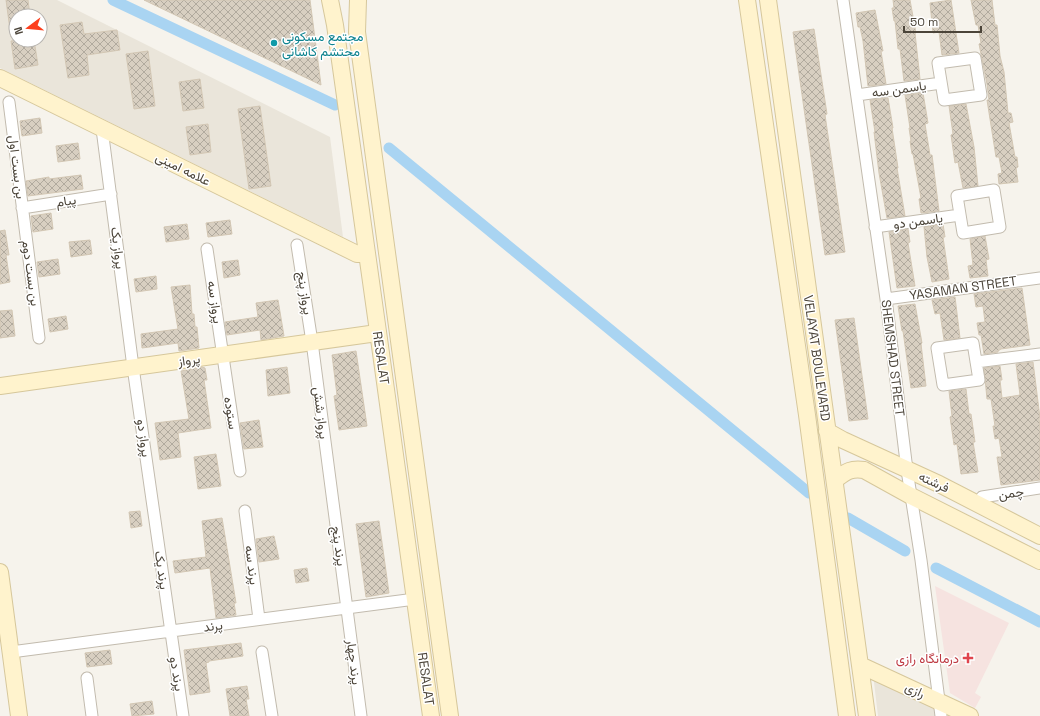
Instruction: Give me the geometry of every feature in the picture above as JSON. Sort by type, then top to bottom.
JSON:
[{"type":"street","name":"RESALAT","points":[[330,0],[335,25],[431,716]]},
{"type":"street","name":"RESALAT","points":[[358,0],[357,32],[359,48],[450,716]]},
{"type":"street","name":"VELAYAT BOULEVARD","points":[[747,0],[807,415],[847,716]]},
{"type":"street","name":"VELAYAT BOULEVARD","points":[[768,0],[868,716]]},
{"type":"street","name":"SHEMSHAD STREET","points":[[843,0],[886,299],[907,470],[940,708]]},
{"type":"street","points":[[975,58],[981,95],[944,100],[941,83],[938,63],[975,58]]},
{"type":"street","name":"علامه امینی","points":[[0,78],[357,254],[367,253]]},
{"type":"street","name":"یاسمن سه","points":[[857,95],[941,83]]},
{"type":"street","name":"بن بست اول","points":[[9,102],[22,208]]},
{"type":"street","name":"پرواز یک","points":[[102,129],[133,367]]},
{"type":"street","points":[[994,190],[1000,227],[963,233],[960,215],[957,196],[994,190]]},
{"type":"street","name":"پیام","points":[[22,208],[111,194]]},
{"type":"street","name":"بن بست دوم","points":[[22,208],[39,338]]},
{"type":"street","name":"یاسمن دو","points":[[875,227],[960,215]]},
{"type":"street","name":"پرواز پنج","points":[[297,245],[312,342]]},
{"type":"street","name":"پرواز سه","points":[[207,249],[223,355]]},
{"type":"street","name":"YASAMAN STREET","points":[[886,299],[1040,278]]},
{"type":"street","name":"پرواز","points":[[0,386],[377,333]]},
{"type":"street","name":"پرواز شش","points":[[312,342],[330,484]]},
{"type":"street","points":[[973,343],[976,362],[979,380],[943,385],[937,348],[973,343]]},
{"type":"street","points":[[976,362],[1040,354]]},
{"type":"street","name":"ستوده","points":[[223,355],[240,471]]},
{"type":"street","name":"پرواز دو","points":[[133,367],[154,508]]},
{"type":"street","name":"فرشته","points":[[827,430],[843,440],[938,484],[1040,536]]},
{"type":"street","name":"فرشته","points":[[835,480],[848,471],[856,469],[864,470],[911,496],[1040,561]]},
{"type":"street","name":"پرند پنج","points":[[330,484],[348,608]]},
{"type":"street","name":"چمن","points":[[982,497],[1040,488]]},
{"type":"street","name":"پرند یک","points":[[154,508],[171,631]]},
{"type":"street","name":"پرند سه","points":[[245,511],[258,619]]},
{"type":"street","points":[[0,572],[19,716]]},
{"type":"street","name":"پرند","points":[[11,652],[414,598]]},
{"type":"street","name":"پرند چهار","points":[[348,608],[361,716]]},
{"type":"street","name":"پرند دو","points":[[171,631],[184,716]]},
{"type":"street","points":[[262,652],[272,716]]},
{"type":"street","name":"رازی","points":[[860,665],[940,708],[970,716]]},
{"type":"street","points":[[87,678],[92,716]]},
{"type":"shaded area","points":[[0,0],[57,0],[330,137],[343,237],[0,68]]},
{"type":"shaded area","name":"درمانگاه رازی","points":[[935,586],[1009,623],[975,693],[981,697],[975,708],[950,693]]},
{"type":"shaded area","points":[[873,674],[935,703],[937,716],[878,716]]},
{"type":"building","points":[[6,0],[28,0],[29,8],[8,8],[8,15]]},
{"type":"building","name":"مجتمع مسکونی محتشم کاشانی","points":[[144,0],[310,0],[321,85],[221,37]]},
{"type":"building","points":[[893,0],[910,0],[916,33],[920,79],[904,81],[900,49],[898,49],[892,8],[894,8]]},
{"type":"building","points":[[951,0],[959,53],[942,55],[939,32],[933,33],[930,3]]},
{"type":"building","points":[[971,0],[992,0],[995,25],[997,25],[1000,56],[1004,72],[1008,113],[1011,113],[1013,122],[1009,123],[1015,157],[1017,157],[1018,167],[1016,168],[1018,182],[999,184],[998,174],[1002,173],[999,157],[996,157],[987,100],[989,100],[987,84],[979,44],[981,43]]},
{"type":"building","points":[[875,10],[883,51],[881,51],[886,84],[868,86],[863,41],[860,27],[858,27],[856,13]]},
{"type":"building","points":[[82,22],[84,34],[117,30],[120,50],[87,55],[89,75],[68,78],[60,25]]},
{"type":"building","points":[[814,29],[845,252],[825,255],[793,32]]},
{"type":"building","points":[[12,48],[35,48],[38,65],[15,69]]},
{"type":"building","points":[[148,51],[155,106],[134,109],[126,54]]},
{"type":"building","points":[[200,79],[204,108],[183,111],[179,82]]},
{"type":"building","points":[[923,93],[928,123],[925,124],[930,155],[932,155],[939,211],[921,213],[919,199],[921,198],[912,154],[905,95]]},
{"type":"building","points":[[888,98],[905,216],[887,218],[879,173],[870,100]]},
{"type":"building","points":[[966,104],[974,147],[978,186],[963,188],[958,162],[955,163],[949,106]]},
{"type":"building","points":[[260,106],[271,186],[249,189],[238,109]]},
{"type":"building","points":[[40,118],[42,133],[22,136],[20,121]]},
{"type":"building","points":[[208,124],[211,152],[190,155],[186,127]]},
{"type":"building","points":[[78,143],[80,159],[58,162],[56,146]]},
{"type":"building","points":[[81,175],[83,189],[28,196],[26,181],[49,177],[49,179]]},
{"type":"building","points":[[51,213],[53,229],[33,232],[31,216]]},
{"type":"building","points":[[230,220],[232,234],[208,237],[206,223]]},
{"type":"building","points":[[187,224],[189,239],[166,242],[164,227]]},
{"type":"building","points":[[943,224],[945,237],[943,237],[949,279],[932,282],[927,257],[924,227]]},
{"type":"building","points":[[908,229],[910,242],[908,243],[915,286],[897,288],[889,232]]},
{"type":"building","points":[[5,230],[9,255],[6,255],[10,282],[0,284],[0,231]]},
{"type":"building","points":[[985,236],[989,259],[986,260],[988,276],[970,278],[968,266],[973,265],[970,239]]},
{"type":"building","points":[[90,240],[92,254],[71,257],[69,242]]},
{"type":"building","points":[[58,259],[60,274],[39,277],[37,262]]},
{"type":"building","points":[[238,260],[240,275],[224,278],[222,262]]},
{"type":"building","points":[[156,276],[157,289],[136,292],[134,279]]},
{"type":"building","points":[[190,285],[192,314],[194,314],[195,327],[197,327],[199,348],[179,351],[178,343],[142,348],[141,334],[178,329],[171,287]]},
{"type":"building","points":[[1022,288],[1030,345],[1001,349],[998,352],[984,354],[981,335],[979,335],[977,323],[985,322],[983,306],[976,307],[974,294]]},
{"type":"building","points":[[955,297],[960,338],[944,340],[940,313],[935,314],[932,300]]},
{"type":"building","points":[[278,300],[284,336],[261,340],[260,330],[227,335],[225,322],[258,317],[256,303]]},
{"type":"building","points":[[915,304],[922,343],[926,386],[911,388],[898,306]]},
{"type":"building","points":[[12,310],[15,336],[0,338],[0,311]]},
{"type":"building","points":[[66,316],[68,329],[50,332],[48,319]]},
{"type":"building","points":[[854,318],[868,419],[849,421],[835,320]]},
{"type":"building","points":[[356,351],[367,426],[339,430],[334,396],[337,395],[332,355]]},
{"type":"building","points":[[1033,362],[1040,418],[1040,480],[1001,485],[997,457],[1002,457],[999,438],[995,439],[993,426],[995,426],[991,399],[987,399],[984,368],[1000,366],[1002,398],[1020,395],[1016,364]]},
{"type":"building","points":[[202,367],[205,368],[207,380],[204,380],[211,428],[178,433],[181,457],[160,460],[155,423],[189,419],[181,371]]},
{"type":"building","points":[[287,367],[290,393],[268,396],[266,370]]},
{"type":"building","points":[[966,389],[969,414],[971,414],[975,442],[973,442],[978,472],[961,474],[957,444],[954,445],[950,417],[952,416],[949,391]]},
{"type":"building","points":[[259,420],[263,447],[244,449],[240,423]]},
{"type":"building","points":[[216,454],[221,486],[198,489],[194,457]]},
{"type":"building","points":[[140,511],[142,526],[131,528],[129,512]]},
{"type":"building","points":[[222,518],[236,603],[234,603],[236,615],[216,618],[210,568],[175,573],[173,561],[206,557],[202,521]]},
{"type":"building","points":[[379,521],[389,593],[366,597],[356,524]]},
{"type":"building","points":[[274,536],[279,559],[259,562],[256,539]]},
{"type":"building","points":[[307,568],[309,581],[296,583],[294,570]]},
{"type":"building","points":[[241,643],[243,656],[209,661],[206,663],[210,692],[190,695],[184,650]]},
{"type":"building","points":[[110,650],[112,664],[87,667],[85,653]]},
{"type":"building","points":[[247,686],[249,699],[246,699],[249,716],[230,716],[226,689]]},
{"type":"building","points":[[152,701],[154,714],[132,716],[130,704]]},
{"type":"waterway","points":[[113,0],[335,105]]},
{"type":"waterway","points":[[389,148],[809,493]]},
{"type":"waterway","points":[[848,518],[905,551]]},
{"type":"waterway","points":[[936,568],[1040,622]]},
{"type":"place","name":"مجتمع مسکونی محتشم کاشانی","points":[[274,43]]},
{"type":"place","name":"درمانگاه رازی","points":[[968,658]]}]
